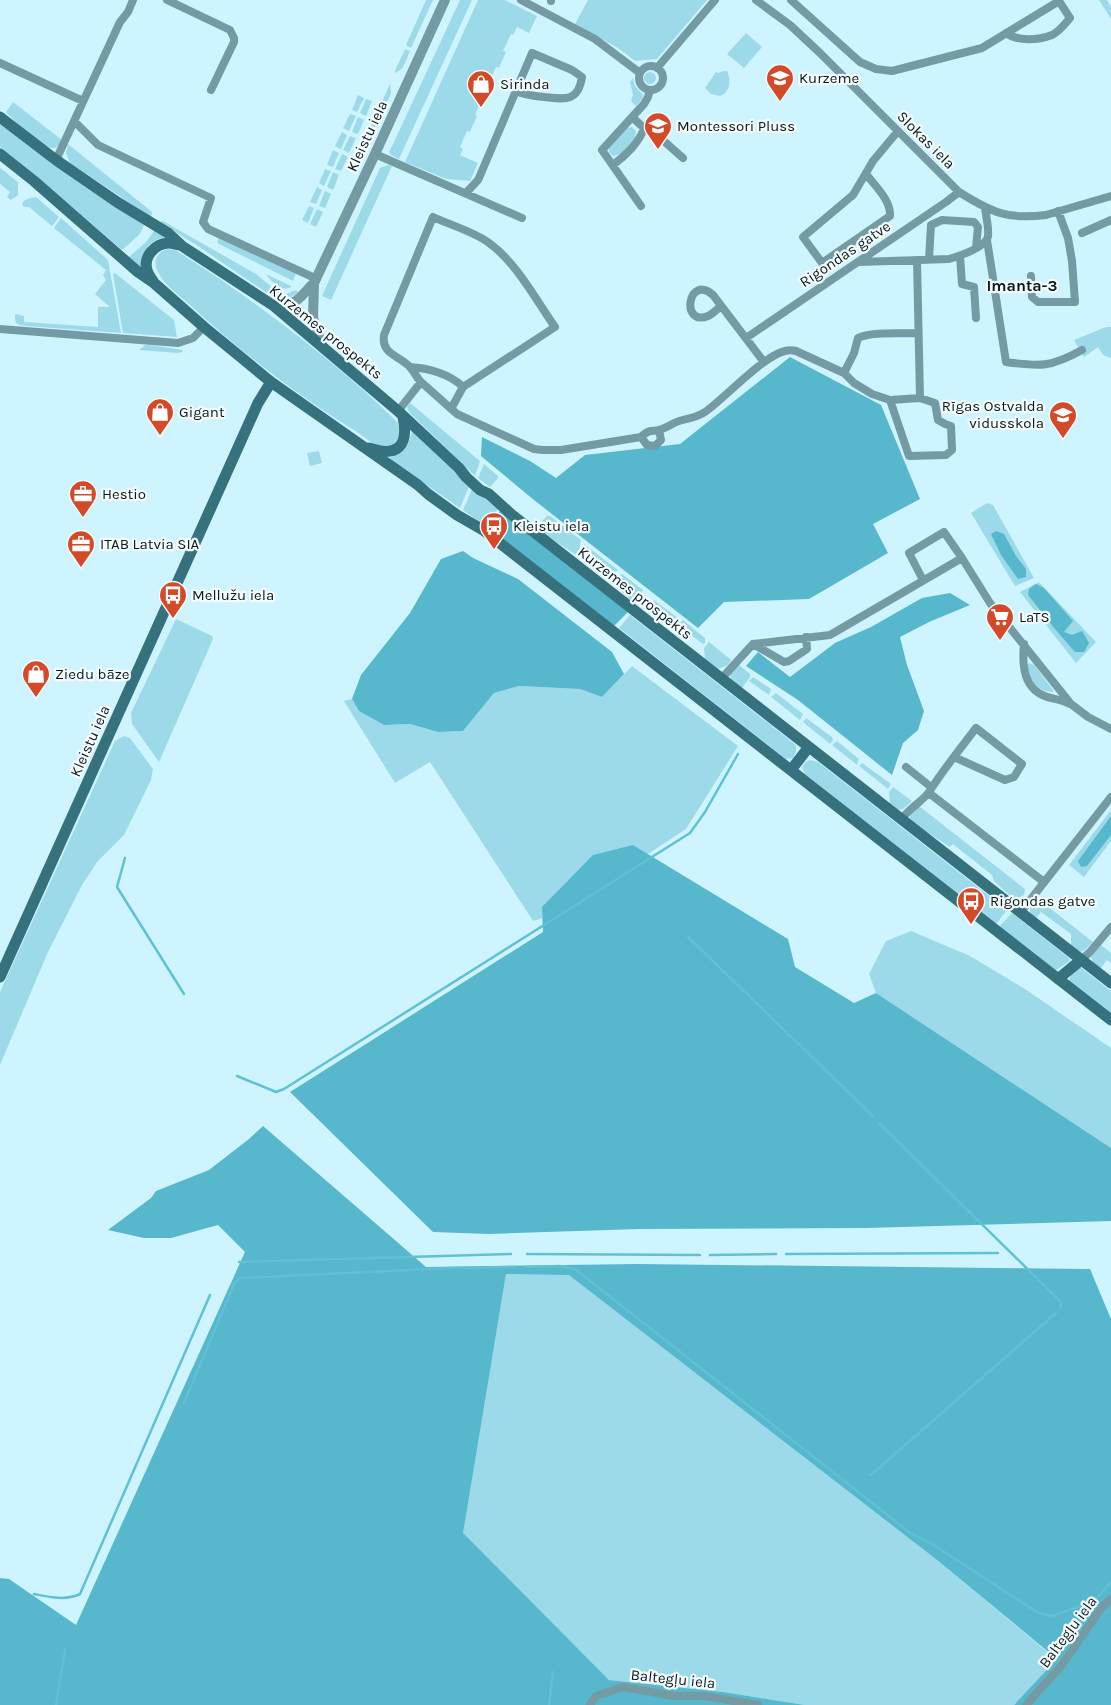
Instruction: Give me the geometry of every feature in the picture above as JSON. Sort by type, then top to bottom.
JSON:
[{"type":"main road","name":"Kurzemes prospekts","points":[[0,117],[56,160],[117,202],[168,233],[182,246],[274,306],[400,414],[460,468],[466,477],[480,490],[490,494],[511,514],[808,748],[1111,983]]},
{"type":"main road","points":[[0,154],[271,382],[365,447],[466,521],[483,530],[1111,1020]]},
{"type":"main road","points":[[154,283],[147,270],[148,258],[152,250],[159,245],[168,243],[182,246]]},
{"type":"main road","name":"Kleistu iela","points":[[0,977],[258,403],[271,382]]},
{"type":"main road","points":[[365,447],[379,451],[391,451],[399,447],[405,436],[400,414]]},
{"type":"main road","points":[[791,770],[808,748]]},
{"type":"main road","points":[[1058,979],[1080,960]]},
{"type":"street","points":[[56,160],[120,22],[128,12],[133,0]]},
{"type":"street","points":[[167,0],[230,30],[232,33],[234,42],[212,90]]},
{"type":"street","name":"Kleistu iela","points":[[322,346],[313,318],[316,281],[376,154],[445,0]]},
{"type":"street","points":[[521,0],[595,40],[640,72]]},
{"type":"street","points":[[657,68],[715,0]]},
{"type":"street","name":"Slokas iela","points":[[756,0],[790,25],[820,53],[959,192],[985,208],[1021,217],[1046,215],[1111,196]]},
{"type":"street","points":[[792,0],[860,62],[876,69],[892,71],[982,48],[1058,1],[1070,18],[1052,35],[1022,39],[1006,34]]},
{"type":"street","points":[[466,193],[478,180],[532,53],[572,70],[582,77],[574,96],[567,99],[527,95],[516,91]]},
{"type":"street","points":[[0,63],[84,101]]},
{"type":"street","points":[[641,206],[602,150],[646,100],[650,90],[658,87],[662,81],[662,74],[657,68],[647,67],[640,72],[639,78],[641,84],[650,90]]},
{"type":"street","points":[[632,117],[644,128],[657,135]]},
{"type":"street","points":[[74,121],[98,145],[211,198],[203,222],[208,229],[316,281]]},
{"type":"street","points":[[612,165],[624,156],[639,138],[644,128]]},
{"type":"street","points":[[866,174],[891,209],[890,216],[822,263],[803,237],[853,195],[873,161],[898,131]]},
{"type":"street","points":[[666,142],[684,158]]},
{"type":"street","points":[[376,154],[522,218]]},
{"type":"street","name":"Rigondas gatve","points":[[746,338],[959,192]]},
{"type":"street","points":[[985,208],[987,240],[1006,362],[1028,365],[1049,364],[1061,361],[1082,350]]},
{"type":"street","points":[[1031,276],[1032,297],[1038,302],[1075,302],[1067,256],[1068,238],[1058,211]]},
{"type":"street","points":[[451,409],[463,387],[555,328],[513,267],[501,253],[488,242],[433,217],[384,334],[383,343],[388,350],[410,367],[414,376],[451,409],[465,418],[526,446],[543,450],[561,450],[641,437],[653,429],[659,430],[705,412],[764,362],[783,351],[790,350],[844,373],[854,383],[872,394],[890,400],[920,398],[935,403],[938,420],[952,426],[952,450],[946,455],[908,456],[890,400]]},
{"type":"street","points":[[929,259],[931,226],[942,220],[974,222],[978,227],[976,248]]},
{"type":"street","points":[[1082,233],[1111,220]]},
{"type":"street","points":[[857,262],[949,259],[960,256],[982,245],[987,240]]},
{"type":"street","points":[[960,256],[962,284],[974,287],[976,318]]},
{"type":"street","points":[[917,260],[920,398]]},
{"type":"street","name":"Kleistu iela","points":[[274,306],[291,304],[299,300],[305,291],[316,281]]},
{"type":"street","points":[[721,306],[764,362]]},
{"type":"street","points":[[0,329],[178,343],[193,338],[204,327]]},
{"type":"street","points":[[844,373],[854,353],[858,338],[862,336],[918,334]]},
{"type":"street","points":[[410,367],[425,368],[457,382],[463,387]]},
{"type":"street","points":[[400,414],[421,382]]},
{"type":"street","points":[[641,437],[647,445],[656,446],[662,439],[659,430]]},
{"type":"street","points":[[923,580],[909,553],[944,532],[990,603],[1071,704]]},
{"type":"street","points":[[721,679],[753,644],[830,635],[962,558]]},
{"type":"street","points":[[753,644],[784,662],[789,661],[807,649],[806,637]]},
{"type":"street","points":[[1024,644],[1023,671],[1032,687],[1046,696],[1071,704],[1088,717],[1111,729]]},
{"type":"street","points":[[900,820],[930,790],[954,757],[976,728],[1022,764],[1014,777],[1005,780],[954,757]]},
{"type":"street","points":[[906,767],[930,790],[1044,882]]},
{"type":"street","points":[[1020,912],[1111,796]]},
{"type":"street","points":[[1080,960],[1110,931]]},
{"type":"street","name":"Baltegļu iela","points":[[1026,1705],[1062,1665],[1102,1607],[1111,1599]]},
{"type":"street","name":"Baltegļu iela","points":[[590,1705],[596,1696],[623,1687],[665,1695],[704,1696],[758,1705]]},
{"type":"shaded area","points":[[426,0],[433,0],[411,48],[406,45]]},
{"type":"shaded area","points":[[460,0],[472,0],[399,159],[389,152]]},
{"type":"shaded area","points":[[478,0],[505,0],[537,16],[529,33],[517,27],[513,35],[511,34],[503,51],[506,52],[499,68],[496,67],[485,99],[482,99],[470,132],[467,131],[460,147],[463,149],[460,155],[478,163],[470,181],[446,179],[405,162]]},
{"type":"shaded area","points":[[588,0],[707,0],[657,59],[635,61],[618,48],[575,24]]},
{"type":"shaded area","points":[[1099,0],[1107,0],[1111,7],[1111,19]]},
{"type":"shaded area","points":[[746,33],[762,47],[744,68],[727,54]]},
{"type":"shaded area","points":[[405,49],[410,51],[406,61],[400,70],[394,73]]},
{"type":"shaded area","points":[[727,71],[728,74],[728,89],[720,96],[711,94],[705,88],[716,72]]},
{"type":"shaded area","points":[[650,72],[656,78],[650,84],[644,78]]},
{"type":"shaded area","points":[[633,78],[635,86],[643,95],[636,106],[631,101],[633,95],[630,82]]},
{"type":"shaded area","points":[[390,84],[390,96],[358,158],[357,156]]},
{"type":"shaded area","points":[[358,95],[364,98],[357,112],[352,110]]},
{"type":"shaded area","points":[[366,99],[372,101],[366,116],[360,113]]},
{"type":"shaded area","points":[[13,102],[62,140],[58,146],[54,148],[49,147],[28,134],[6,112]]},
{"type":"shaded area","points":[[350,114],[356,116],[349,131],[343,128]]},
{"type":"shaded area","points":[[358,117],[364,120],[358,134],[352,132]]},
{"type":"shaded area","points":[[0,124],[144,225],[140,234],[122,250],[0,147]]},
{"type":"shaded area","points":[[632,127],[636,131],[635,138],[621,154],[613,156],[609,152],[609,147],[626,128]]},
{"type":"shaded area","points":[[342,132],[347,135],[341,149],[335,146]]},
{"type":"shaded area","points":[[350,136],[356,138],[349,153],[343,150]]},
{"type":"shaded area","points":[[68,144],[152,212],[151,217],[70,163],[66,153]]},
{"type":"shaded area","points":[[333,150],[339,153],[333,167],[327,165]]},
{"type":"shaded area","points":[[342,154],[348,157],[341,171],[335,169]]},
{"type":"shaded area","points":[[388,165],[392,166],[331,300],[322,296],[380,168]]},
{"type":"shaded area","points":[[0,168],[18,182],[18,195],[11,200],[7,197],[10,192],[0,184]]},
{"type":"shaded area","points":[[325,169],[331,171],[324,186],[319,183]]},
{"type":"shaded area","points":[[333,172],[339,175],[333,190],[327,187]]},
{"type":"shaded area","points":[[317,187],[322,190],[316,204],[310,202]]},
{"type":"shaded area","points":[[325,191],[331,194],[325,208],[319,206]]},
{"type":"shaded area","points":[[36,197],[59,217],[52,226],[29,207],[22,205],[25,200]]},
{"type":"shaded area","points":[[309,206],[314,208],[308,223],[302,220]]},
{"type":"shaded area","points":[[317,209],[323,212],[316,227],[310,224]]},
{"type":"shaded area","points":[[61,218],[108,260],[121,333],[26,326],[16,322],[16,314],[24,316],[24,322],[98,327],[98,307],[110,307],[95,294],[106,280],[103,275],[106,270],[54,228]]},
{"type":"shaded area","points":[[163,221],[256,274],[278,292],[286,294],[296,290],[298,292],[292,297],[285,298],[277,298],[270,295],[159,222]]},
{"type":"shaded area","points":[[154,231],[163,236],[163,238],[150,244],[143,256],[141,266],[139,266],[129,257],[147,241]]},
{"type":"shaded area","points":[[219,237],[296,273],[293,281],[217,243]]},
{"type":"shaded area","points":[[168,249],[175,250],[232,288],[333,364],[397,422],[399,432],[397,440],[386,446],[380,446],[371,442],[313,404],[229,340],[172,290],[161,277],[155,264],[158,255]]},
{"type":"shaded area","points":[[115,273],[174,320],[177,337],[123,333],[113,274]]},
{"type":"shaded area","points":[[266,274],[291,286],[291,287],[280,288]]},
{"type":"shaded area","points":[[1106,327],[1111,327],[1111,358],[1103,355],[1098,347],[1084,357],[1074,340]]},
{"type":"shaded area","points":[[145,345],[183,350],[178,353],[139,350]]},
{"type":"shaded area","points":[[790,357],[881,405],[920,499],[873,524],[888,553],[809,599],[724,602],[698,628],[534,500],[481,456],[482,437],[530,461],[556,478],[585,455],[680,444]]},
{"type":"shaded area","points":[[410,403],[480,461],[475,476],[409,412],[407,407]]},
{"type":"shaded area","points":[[412,430],[470,484],[460,508],[389,459],[402,451],[407,445]]},
{"type":"shaded area","points":[[319,451],[322,463],[310,466],[307,453]]},
{"type":"shaded area","points":[[484,464],[498,476],[490,487],[478,478]]},
{"type":"shaded area","points":[[473,487],[498,509],[485,526],[463,510]]},
{"type":"shaded area","points":[[987,503],[993,505],[1034,578],[1015,586],[971,513]]},
{"type":"shaded area","points":[[500,511],[628,612],[614,626],[487,527]]},
{"type":"shaded area","points":[[547,516],[550,516],[581,540],[578,556],[544,534],[542,521]]},
{"type":"shaded area","points":[[996,531],[1004,534],[1016,556],[1026,569],[1026,577],[1018,579],[1001,555],[991,534]]},
{"type":"shaded area","points":[[584,544],[618,570],[610,575],[584,553]]},
{"type":"shaded area","points":[[463,551],[473,558],[518,579],[612,652],[624,674],[602,697],[580,689],[519,686],[494,693],[463,731],[438,732],[410,724],[384,725],[359,711],[352,699],[361,675],[410,613],[441,559]]},
{"type":"shaded area","points":[[622,574],[643,590],[634,604],[611,581]]},
{"type":"shaded area","points":[[1039,582],[1096,642],[1076,663],[1020,592]]},
{"type":"shaded area","points":[[1036,584],[1044,588],[1073,621],[1064,632],[1072,635],[1082,631],[1089,643],[1084,652],[1075,652],[1028,595],[1029,589]]},
{"type":"shaded area","points":[[950,593],[970,605],[929,622],[900,637],[907,665],[924,711],[918,730],[903,743],[892,775],[798,700],[746,666],[758,652],[790,677],[835,643],[871,627],[922,598]]},
{"type":"shaded area","points":[[654,600],[678,618],[676,623],[651,603]]},
{"type":"shaded area","points":[[630,615],[796,745],[796,752],[793,758],[786,759],[619,628]]},
{"type":"shaded area","points":[[176,619],[212,636],[213,639],[159,762],[132,724],[131,713]]},
{"type":"shaded area","points":[[683,620],[705,638],[705,643],[703,644],[678,625]]},
{"type":"shaded area","points":[[709,642],[730,659],[731,661],[726,666],[718,669],[705,661],[704,648]]},
{"type":"shaded area","points":[[1029,663],[1034,665],[1053,692],[1043,690],[1035,684],[1025,668]]},
{"type":"shaded area","points":[[738,664],[750,674],[742,688],[730,677],[730,674]]},
{"type":"shaded area","points":[[632,666],[738,746],[686,829],[648,854],[633,845],[542,907],[543,918],[533,921],[430,762],[395,783],[344,701],[352,699],[359,711],[384,725],[410,724],[438,732],[463,731],[494,693],[519,686],[580,689],[602,697]]},
{"type":"shaded area","points":[[753,677],[771,689],[769,695],[749,681]]},
{"type":"shaded area","points":[[776,693],[803,714],[800,720],[771,697]]},
{"type":"shaded area","points":[[806,718],[832,737],[833,740],[830,744],[803,722]]},
{"type":"shaded area","points":[[124,736],[130,738],[153,769],[151,780],[124,835],[97,862],[82,885],[48,952],[0,1065],[0,992],[115,741]]},
{"type":"shaded area","points":[[837,741],[859,759],[857,765],[832,745]]},
{"type":"shaded area","points":[[810,760],[818,762],[1007,910],[996,924],[805,774],[802,767]]},
{"type":"shaded area","points":[[862,763],[891,784],[888,789],[859,766]]},
{"type":"shaded area","points":[[893,787],[912,801],[903,809],[896,810],[890,806],[889,792]]},
{"type":"shaded area","points":[[919,806],[1025,889],[1024,895],[1015,900],[994,881],[992,875],[953,844],[950,847],[910,821],[910,816]]},
{"type":"shaded area","points":[[1111,810],[1111,841],[1084,877],[1069,865]]},
{"type":"shaded area","points":[[1111,816],[1111,835],[1087,866],[1081,867],[1078,861]]},
{"type":"shaded area","points":[[633,845],[788,939],[795,967],[854,1003],[876,993],[1111,1148],[1111,1221],[866,1228],[639,1229],[489,1234],[433,1232],[290,1092],[543,932],[542,907],[593,855]]},
{"type":"shaded area","points":[[1037,898],[1093,942],[1080,952],[1071,947],[1071,934],[1041,912],[1035,919],[1031,915],[1030,909]]},
{"type":"shaded area","points":[[1012,913],[1069,958],[1070,961],[1056,970],[999,927]]},
{"type":"shaded area","points":[[911,931],[970,956],[1025,989],[1111,1048],[1111,1148],[876,993],[869,974],[886,941]]},
{"type":"shaded area","points":[[1101,945],[1111,953],[1111,963],[1107,960],[1100,969],[1094,964],[1091,957]]},
{"type":"shaded area","points":[[1079,966],[1111,991],[1111,1014],[1069,981],[1071,973]]},
{"type":"shaded area","points":[[263,1126],[426,1267],[638,1264],[1090,1269],[1111,1319],[1111,1705],[1014,1705],[1057,1659],[937,1560],[569,1275],[506,1274],[463,1533],[609,1680],[723,1692],[805,1705],[0,1705],[0,1578],[9,1579],[76,1625],[245,1252],[218,1225],[171,1238],[144,1238],[108,1230],[151,1198],[156,1191],[209,1170]]},
{"type":"shaded area","points":[[506,1274],[569,1274],[937,1560],[1057,1660],[1014,1705],[805,1705],[723,1692],[609,1680],[462,1533]]},
{"type":"waterway","points":[[237,1076],[276,1092],[284,1089],[690,833],[705,812],[738,754]]},
{"type":"waterway","points":[[125,858],[117,887],[184,994]]},
{"type":"waterway","points":[[688,937],[873,1116]]},
{"type":"waterway","points":[[879,1123],[1061,1302],[1061,1308]]},
{"type":"waterway","points":[[786,1254],[998,1253]]},
{"type":"waterway","points":[[239,1262],[511,1254]]},
{"type":"waterway","points":[[527,1254],[700,1255]]},
{"type":"waterway","points":[[710,1255],[776,1254]]},
{"type":"waterway","points":[[526,1267],[560,1266],[575,1269],[909,1532],[932,1544],[1037,1612],[1052,1616],[1094,1601],[1111,1582]]},
{"type":"waterway","points":[[184,1403],[235,1282],[241,1278],[450,1268],[515,1267]]},
{"type":"waterway","points":[[34,1594],[63,1598],[80,1594],[210,1295]]},
{"type":"waterway","points":[[871,1475],[1056,1313]]},
{"type":"waterway","points":[[56,1705],[65,1650]]},
{"type":"waterway","points":[[549,1705],[553,1672]]},
{"type":"place","name":"Kurzeme","points":[[780,102]]},
{"type":"place","name":"Sirinda","points":[[481,108]]},
{"type":"place","name":"Montessori Pluss","points":[[658,150]]},
{"type":"place","name":"Gigant","points":[[160,436]]},
{"type":"place","name":"Rīgas Ostvalda vidusskola","points":[[1063,439]]},
{"type":"place","name":"Hestio","points":[[83,518]]},
{"type":"place","name":"Kleistu iela","points":[[494,550]]},
{"type":"place","name":"ITAB Latvia SIA","points":[[81,568]]},
{"type":"place","name":"Mellužu iela","points":[[173,619]]},
{"type":"place","name":"LaTS","points":[[1000,641]]},
{"type":"place","name":"Ziedu bāze","points":[[36,698]]},
{"type":"place","name":"Rigondas gatve","points":[[971,925]]},
{"type":"district","name":"Imanta-3","points":[[1022,285]]}]
